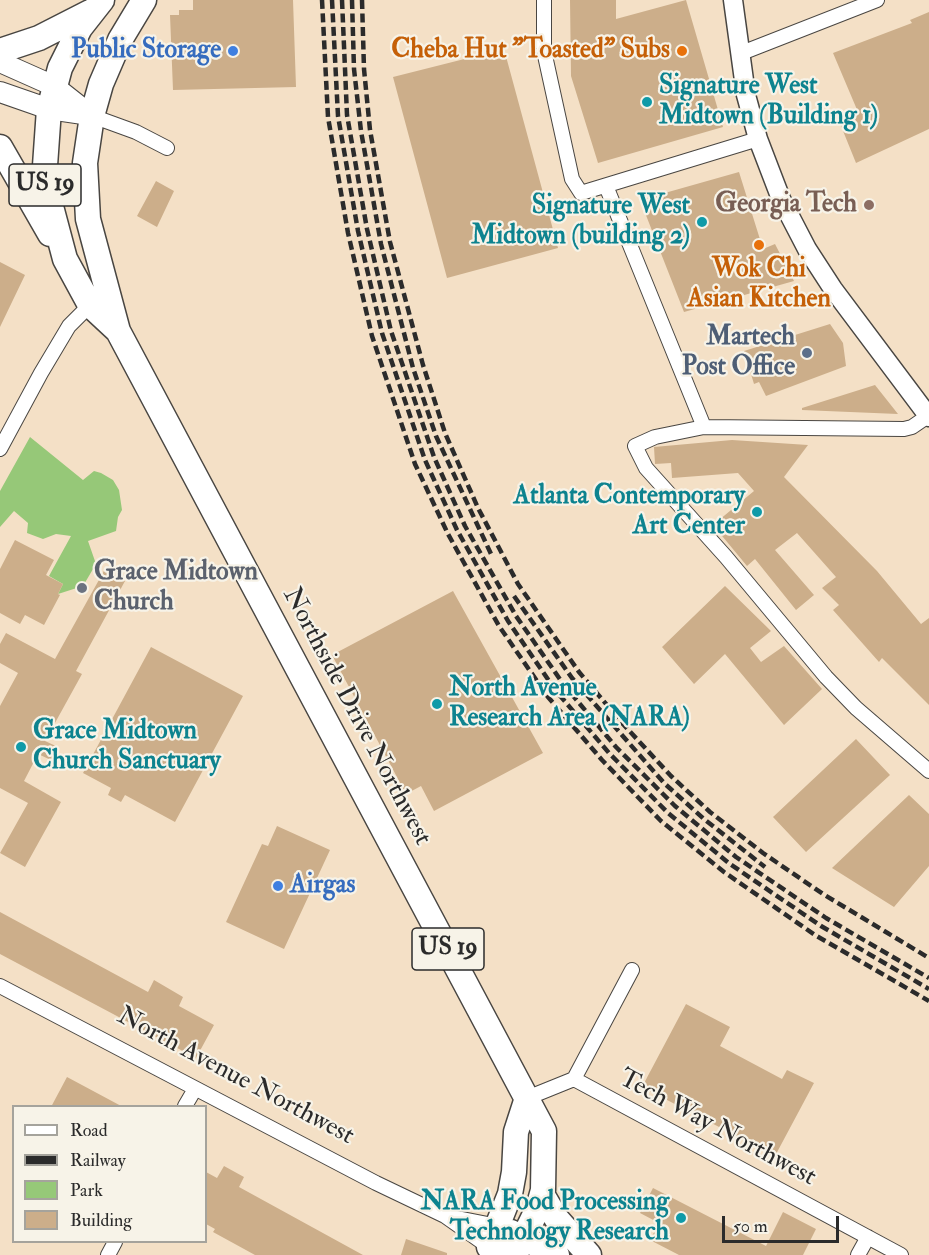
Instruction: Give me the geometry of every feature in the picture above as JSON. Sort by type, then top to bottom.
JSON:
[{"type":"highway","name":"Northside Drive Northwest","points":[[144,0],[114,54],[92,116],[85,163],[86,204],[118,331],[544,1131],[542,1194],[520,1247]]},
{"type":"highway","name":"Northside Drive Northwest","points":[[97,5],[70,46],[51,98],[44,180],[64,259],[90,305],[118,331]]},
{"type":"highway","points":[[0,51],[39,38],[97,5]]},
{"type":"highway","points":[[0,147],[64,259]]},
{"type":"highway","points":[[495,1246],[510,1194],[514,1172],[516,1132],[527,1098]]},
{"type":"highway","points":[[542,1194],[556,1218],[589,1255]]},
{"type":"highway","name":"North Avenue Northwest","points":[[495,1246],[520,1247],[557,1255]]},
{"type":"main road","points":[[733,0],[739,54],[758,139],[781,199],[807,249],[833,289],[929,417]]},
{"type":"main road","points":[[0,62],[51,98],[92,116]]},
{"type":"main road","points":[[0,92],[51,98]]},
{"type":"street","points":[[544,0],[544,51],[572,179],[581,193],[758,139]]},
{"type":"street","points":[[739,54],[877,0]]},
{"type":"street","points":[[92,116],[136,132],[167,148]]},
{"type":"street","points":[[606,186],[704,427]]},
{"type":"street","points":[[0,449],[64,336],[90,305]]},
{"type":"street","points":[[929,417],[904,429],[704,427],[655,437],[635,446],[646,468],[726,557],[826,676],[856,708],[929,771]]},
{"type":"street","points":[[527,1098],[574,1079],[632,970]]},
{"type":"street","name":"North Avenue Northwest","points":[[0,986],[195,1089],[445,1216],[495,1246]]},
{"type":"street","name":"Tech Way Northwest","points":[[574,1079],[901,1255]]},
{"type":"street","points":[[186,1105],[195,1089]]},
{"type":"street","name":"North Avenue Northwest","points":[[445,1216],[495,1246]]},
{"type":"street","points":[[858,1255],[868,1237]]},
{"type":"green space","points":[[30,437],[83,480],[94,471],[113,480],[119,490],[122,510],[118,517],[116,531],[88,541],[96,564],[83,586],[58,594],[63,584],[49,576],[71,536],[56,534],[43,539],[27,533],[28,523],[14,511],[0,527],[0,491]]},
{"type":"building","name":"Public Storage","points":[[193,0],[293,0],[296,87],[173,90],[170,15],[179,15],[179,10],[193,10]]},
{"type":"building","name":"Signature West Midtown (Building 1)","points":[[570,0],[616,0],[616,19],[686,0],[723,127],[598,163],[571,76]]},
{"type":"building","points":[[929,12],[929,129],[856,163],[839,121],[858,112],[833,53],[912,23],[910,20]]},
{"type":"building","points":[[504,49],[558,248],[447,278],[393,77]]},
{"type":"building","name":"Signature West Midtown (building 2)","points":[[739,172],[763,249],[775,244],[794,281],[684,312],[640,200]]},
{"type":"building","points":[[156,181],[174,191],[157,227],[137,216]]},
{"type":"building","points":[[0,262],[25,275],[0,327]]},
{"type":"building","points":[[830,324],[843,343],[846,366],[766,396],[759,382],[754,384],[744,351]]},
{"type":"building","points":[[875,385],[898,414],[802,410],[802,408]]},
{"type":"building","points":[[732,440],[808,445],[784,477],[877,571],[921,624],[929,618],[929,705],[882,658],[879,662],[833,610],[839,605],[822,588],[836,577],[797,533],[775,550],[814,595],[796,610],[755,559],[747,566],[713,525],[754,491],[738,473],[672,478],[671,463],[655,464],[654,447]]},
{"type":"building","points":[[15,540],[54,560],[46,575],[63,584],[58,594],[60,595],[44,625],[25,615],[20,624],[0,613],[0,569]]},
{"type":"building","points":[[105,569],[125,581],[76,671],[82,674],[45,741],[58,747],[51,760],[38,754],[24,781],[61,802],[25,867],[0,853],[28,803],[0,788],[0,706],[18,673],[0,663],[0,644],[6,633],[55,659]]},
{"type":"building","points":[[725,586],[771,631],[750,648],[761,662],[784,646],[822,689],[784,725],[725,654],[694,684],[662,647]]},
{"type":"building","name":"North Avenue Research Area (NARA)","points":[[453,591],[543,753],[434,811],[421,786],[406,794],[332,655]]},
{"type":"building","points":[[151,647],[243,696],[175,822],[125,795],[121,802],[108,795],[111,788],[83,773]]},
{"type":"building","points":[[856,739],[890,775],[806,852],[773,817]]},
{"type":"building","points":[[909,795],[929,814],[929,866],[894,907],[832,868]]},
{"type":"building","name":"Airgas","points":[[277,826],[330,850],[284,949],[226,922],[262,844],[268,846]]},
{"type":"building","points":[[0,912],[148,992],[154,980],[183,997],[179,1006],[214,1025],[196,1058],[0,954]]},
{"type":"building","points":[[686,1004],[730,1027],[720,1046],[782,1079],[787,1070],[814,1083],[775,1156],[642,1087]]},
{"type":"building","points":[[67,1077],[119,1105],[52,1105]]},
{"type":"building","points":[[224,1166],[244,1177],[239,1187],[363,1255],[255,1255],[213,1232],[215,1229],[207,1225],[207,1173],[217,1178]]},
{"type":"building","name":"NARA Food Processing Technology Research","points":[[653,1188],[766,1246],[783,1212],[816,1229],[803,1255],[679,1255],[650,1240],[659,1223],[640,1213]]},
{"type":"building","points":[[406,1239],[447,1253],[447,1255],[401,1255]]},
{"type":"railway","points":[[322,0],[328,117],[348,233],[372,336],[415,464],[448,534],[499,626],[548,697],[602,760],[661,821],[724,872],[815,935],[929,1001]]},
{"type":"railway","points":[[332,0],[338,116],[358,231],[382,333],[425,460],[457,530],[508,621],[556,691],[609,753],[668,813],[730,864],[821,926],[929,989]]},
{"type":"railway","points":[[342,0],[347,115],[367,229],[391,331],[434,457],[465,526],[516,616],[564,685],[616,747],[675,806],[736,857],[826,918],[929,978]]},
{"type":"railway","points":[[352,0],[354,69],[361,131],[381,244],[413,368],[436,436],[491,554]]},
{"type":"railway","points":[[362,0],[364,69],[370,130],[390,242],[423,365],[445,433],[478,508],[518,584],[579,672],[671,776],[710,812],[763,853],[823,894],[929,958]]},
{"type":"railway","points":[[514,596],[572,678],[664,783],[704,819],[765,867]]},
{"type":"place","name":"Public Storage","points":[[233,51]]},
{"type":"place","name":"Cheba Hut \"Toasted\" Subs","points":[[682,51]]},
{"type":"place","name":"Signature West Midtown (Building 1)","points":[[647,102]]},
{"type":"place","name":"Georgia Tech","points":[[869,205]]},
{"type":"place","name":"Signature West Midtown (building 2)","points":[[702,222]]},
{"type":"place","name":"Wok Chi Asian Kitchen","points":[[759,245]]},
{"type":"place","name":"Martech Post Office","points":[[807,353]]},
{"type":"place","name":"Atlanta Contemporary Art Center","points":[[757,512]]},
{"type":"place","name":"Grace Midtown Church","points":[[82,588]]},
{"type":"place","name":"North Avenue Research Area (NARA)","points":[[437,704]]},
{"type":"place","name":"Grace Midtown Church Sanctuary","points":[[21,747]]},
{"type":"place","name":"Airgas","points":[[278,886]]},
{"type":"place","name":"NARA Food Processing Technology Research","points":[[681,1218]]}]
